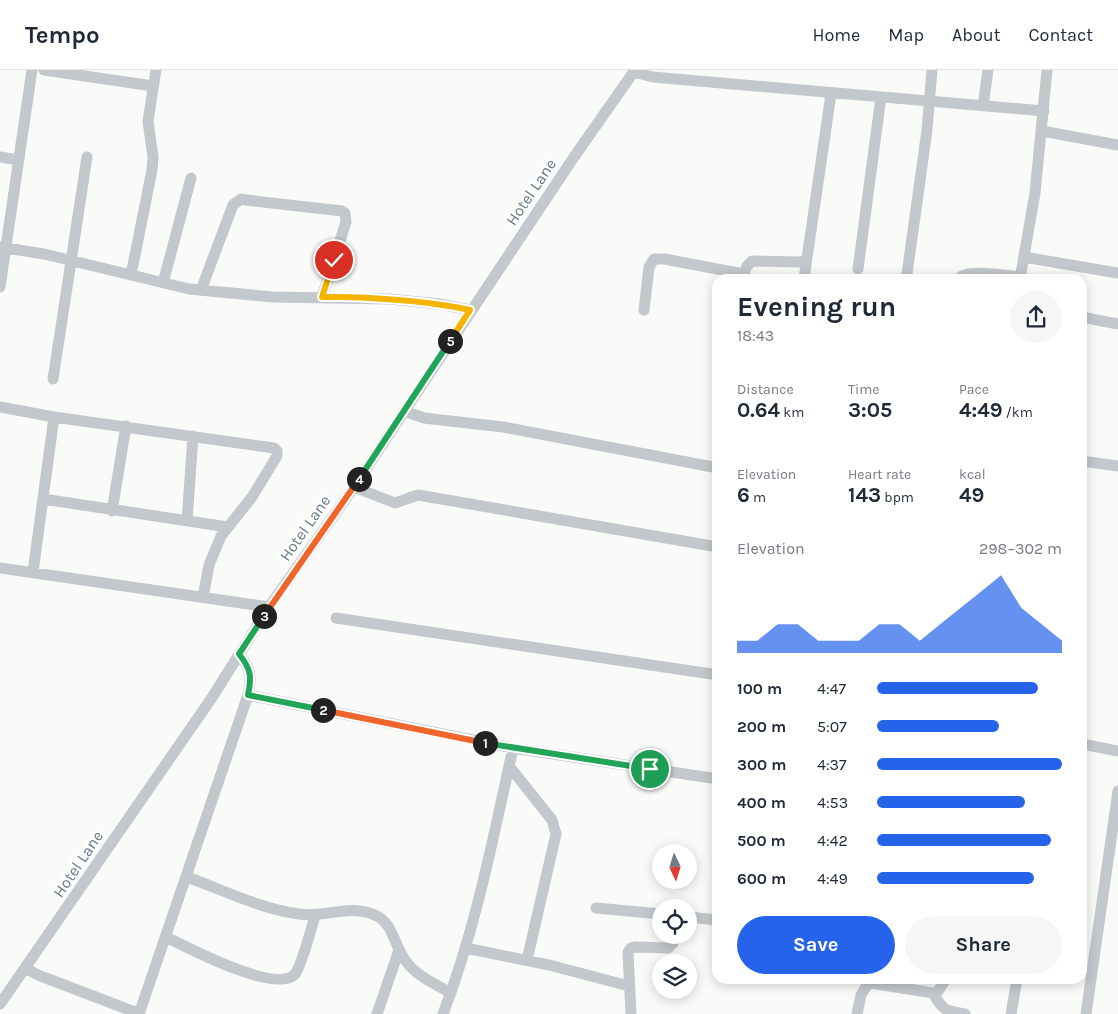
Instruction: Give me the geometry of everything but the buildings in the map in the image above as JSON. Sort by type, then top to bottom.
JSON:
[{"type":"street","points":[[0,287],[6,204],[18,160],[32,70]]},
{"type":"street","points":[[44,70],[153,86]]},
{"type":"street","points":[[131,275],[152,170],[153,158],[148,121],[156,70]]},
{"type":"street","points":[[907,274],[927,130],[932,70]]},
{"type":"street","points":[[983,106],[988,70]]},
{"type":"street","points":[[1021,274],[1035,193],[1047,70]]},
{"type":"street","points":[[641,73],[831,94],[1044,111]]},
{"type":"street","name":"Hotel Lane","points":[[0,1004],[32,972],[59,922],[211,699],[244,660],[269,607],[354,487],[411,414],[470,310],[589,134],[641,73]]},
{"type":"street","points":[[805,274],[831,94]]},
{"type":"street","points":[[858,269],[881,97]]},
{"type":"street","points":[[1042,132],[1118,145]]},
{"type":"street","points":[[0,157],[18,160]]},
{"type":"street","points":[[53,380],[87,157]]},
{"type":"street","points":[[163,283],[191,178]]},
{"type":"street","points":[[201,290],[233,205],[241,199],[342,211],[345,214],[346,222],[322,297]]},
{"type":"street","points":[[3,247],[201,290],[273,297],[389,299],[440,304],[470,310]]},
{"type":"street","points":[[1024,257],[1118,272]]},
{"type":"street","points":[[744,274],[747,266],[752,261],[802,262],[807,258]]},
{"type":"street","points":[[644,310],[649,267],[654,259],[665,259],[734,274]]},
{"type":"street","points":[[1087,319],[1118,324]]},
{"type":"street","points":[[0,407],[54,417],[270,446],[277,451],[277,456],[252,497],[221,536],[213,553],[203,597]]},
{"type":"street","points":[[411,414],[503,427],[712,467]]},
{"type":"street","points":[[33,572],[54,417]]},
{"type":"street","points":[[112,511],[126,426]]},
{"type":"street","points":[[187,521],[193,436]]},
{"type":"street","points":[[1087,462],[1118,466]]},
{"type":"street","points":[[354,487],[395,503],[421,495],[712,546]]},
{"type":"street","points":[[44,499],[112,511],[228,527]]},
{"type":"street","points":[[0,568],[269,607]]},
{"type":"street","points":[[336,618],[712,674]]},
{"type":"street","points":[[32,972],[140,1014],[248,695],[251,681],[244,660]]},
{"type":"street","points":[[248,695],[514,748],[712,778]]},
{"type":"street","points":[[1087,745],[1118,751]]},
{"type":"street","points":[[443,1014],[466,948],[482,891],[514,748]]},
{"type":"street","points":[[510,766],[552,820],[556,834],[527,960]]},
{"type":"street","points":[[1086,1014],[1118,791]]},
{"type":"street","points":[[187,877],[268,907],[298,914],[315,916],[352,910],[380,917],[386,924],[405,960],[416,972],[451,993]]},
{"type":"street","points":[[596,908],[652,913]]},
{"type":"street","points":[[166,937],[250,974],[286,979],[296,973],[315,916]]},
{"type":"street","points":[[697,918],[712,919]]},
{"type":"street","points":[[631,1014],[628,958],[631,948],[668,948],[672,944]]},
{"type":"street","points":[[466,948],[527,960],[629,986]]},
{"type":"street","points":[[378,1014],[399,950]]},
{"type":"street","points":[[857,1014],[864,989],[868,984]]},
{"type":"street","points":[[877,984],[934,993],[943,984]]},
{"type":"street","points":[[1011,1014],[1016,984]]},
{"type":"street","points":[[934,993],[941,1007],[946,1011],[965,1014]]},
{"type":"route","points":[[334,260],[322,297],[389,299],[440,304],[470,310],[354,487],[269,607],[239,654],[248,666],[251,674],[248,695],[514,748],[650,769]]}]
